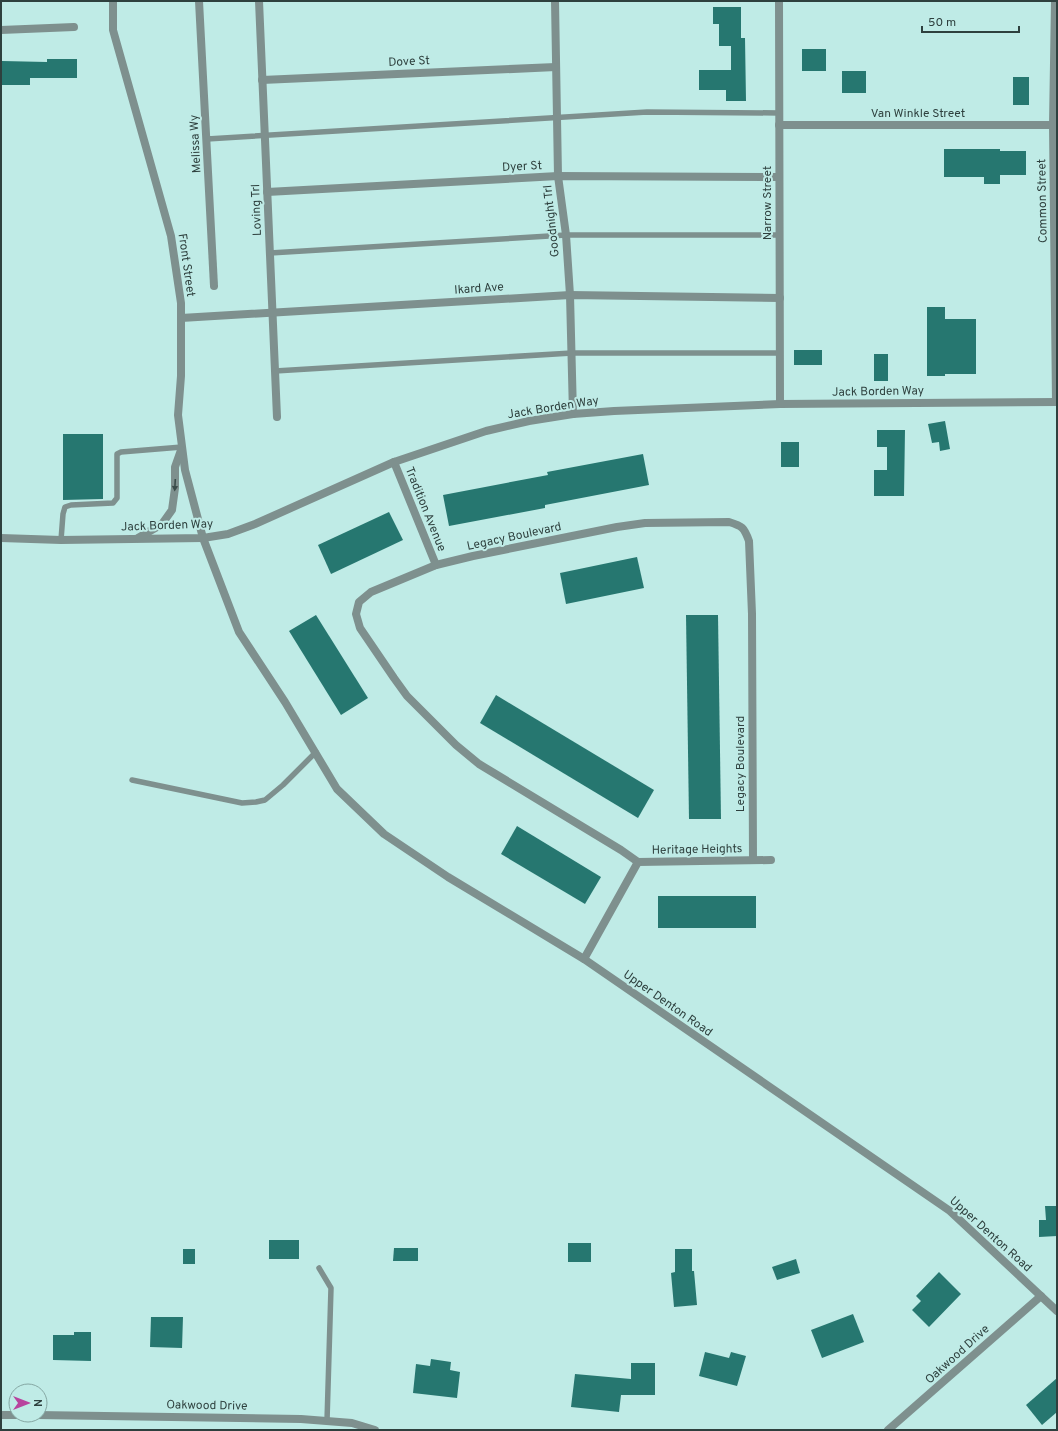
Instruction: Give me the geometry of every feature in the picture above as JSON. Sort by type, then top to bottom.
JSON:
[{"type":"street","name":"Front Street","points":[[113,1],[113,30],[171,236],[181,304],[181,376],[178,415],[185,470],[203,538],[239,632],[285,702]]},
{"type":"street","name":"Melissa Wy","points":[[199,1],[214,286]]},
{"type":"street","name":"Loving Trl","points":[[259,1],[277,417]]},
{"type":"street","name":"Goodnight Trl","points":[[555,1],[558,176],[566,235],[570,295],[573,414]]},
{"type":"street","name":"Narrow Street","points":[[779,1],[780,404]]},
{"type":"street","name":"Common Street","points":[[1054,1],[1056,402]]},
{"type":"street","points":[[1,30],[74,27]]},
{"type":"street","name":"Dove St","points":[[262,80],[556,66]]},
{"type":"street","name":"Van Winkle Street","points":[[779,125],[1055,125]]},
{"type":"street","name":"Dyer St","points":[[267,192],[558,176],[780,177]]},
{"type":"street","name":"Ikard Ave","points":[[181,318],[570,295],[780,298]]},
{"type":"street","name":"Jack Borden Way","points":[[1,538],[61,540],[203,538],[228,534],[255,524],[394,462],[486,431],[529,420],[573,414],[780,404],[1056,402]]},
{"type":"street","points":[[138,539],[162,524],[172,510],[176,467],[182,447]]},
{"type":"street","name":"Tradition Avenue","points":[[394,462],[436,565]]},
{"type":"street","name":"Legacy Boulevard","points":[[638,862],[621,850],[479,764],[456,745],[407,696],[360,628],[356,614],[359,602],[371,592],[436,565],[473,556],[617,527],[645,523],[729,522],[740,525],[745,530],[749,541],[752,614],[753,860]]},
{"type":"street","name":"Upper Denton Road","points":[[285,702],[337,789],[384,834],[448,877],[584,959],[950,1211],[1007,1266],[1057,1311]]},
{"type":"street","name":"Heritage Heights","points":[[584,959],[638,862],[771,860]]},
{"type":"street","name":"Oakwood Drive","points":[[888,1430],[1041,1296]]},
{"type":"street","name":"Oakwood Drive","points":[[48,1415],[301,1418],[352,1423],[375,1430]]},
{"type":"lane","points":[[207,139],[647,112],[779,113]]},
{"type":"lane","points":[[270,253],[566,235],[780,235]]},
{"type":"lane","points":[[275,370],[572,354],[780,353]]},
{"type":"lane","points":[[61,540],[63,514],[66,508],[71,505],[113,503],[116,498],[116,454],[121,452],[182,447]]},
{"type":"lane","points":[[132,780],[242,803],[256,802],[265,800],[283,785],[316,752]]},
{"type":"lane","points":[[319,1268],[331,1288],[327,1421]]},
{"type":"building","points":[[713,7],[741,7],[741,38],[745,38],[746,101],[726,101],[726,90],[699,90],[699,70],[731,70],[731,46],[719,46],[719,24],[713,24]]},
{"type":"building","points":[[802,49],[826,49],[826,71],[802,71]]},
{"type":"building","points":[[47,59],[77,59],[77,78],[30,78],[30,85],[2,85],[2,61],[47,62]]},
{"type":"building","points":[[842,71],[866,71],[866,93],[842,93]]},
{"type":"building","points":[[1013,77],[1029,77],[1029,105],[1013,105]]},
{"type":"building","points":[[944,149],[1000,149],[1000,151],[1026,151],[1026,175],[1000,175],[1000,184],[984,184],[984,177],[944,177]]},
{"type":"building","points":[[927,307],[945,307],[945,319],[976,319],[976,374],[945,374],[945,376],[927,376]]},
{"type":"building","points":[[794,350],[822,350],[822,365],[794,365]]},
{"type":"building","points":[[874,354],[888,354],[888,381],[874,381]]},
{"type":"building","points":[[945,421],[950,449],[940,451],[939,442],[932,443],[928,424]]},
{"type":"building","points":[[877,430],[905,430],[904,496],[874,496],[874,470],[887,470],[887,447],[877,447]]},
{"type":"building","points":[[63,434],[103,434],[103,499],[63,500]]},
{"type":"building","points":[[781,442],[799,442],[799,467],[781,467]]},
{"type":"building","points":[[643,454],[649,485],[545,505],[545,508],[449,526],[443,495],[548,475],[547,472]]},
{"type":"building","points":[[389,512],[403,540],[331,574],[318,545]]},
{"type":"building","points":[[637,557],[644,588],[566,604],[560,573]]},
{"type":"building","points":[[316,615],[368,698],[341,715],[289,631]]},
{"type":"building","points":[[686,615],[718,615],[721,819],[689,819]]},
{"type":"building","points":[[496,695],[654,790],[638,818],[480,723]]},
{"type":"building","points":[[517,826],[601,877],[585,904],[501,854]]},
{"type":"building","points":[[658,896],[756,896],[756,928],[658,928]]},
{"type":"building","points":[[1045,1206],[1057,1206],[1057,1236],[1039,1237],[1039,1220],[1046,1220]]},
{"type":"building","points":[[269,1240],[299,1240],[299,1259],[269,1259]]},
{"type":"building","points":[[568,1243],[591,1243],[591,1262],[568,1262]]},
{"type":"building","points":[[394,1248],[418,1248],[418,1261],[393,1261]]},
{"type":"building","points":[[183,1249],[195,1249],[195,1264],[183,1264]]},
{"type":"building","points":[[675,1249],[692,1249],[692,1271],[694,1271],[697,1305],[674,1307],[671,1273],[675,1272]]},
{"type":"building","points":[[796,1259],[800,1273],[777,1280],[772,1267]]},
{"type":"building","points":[[939,1272],[961,1294],[929,1327],[912,1310],[921,1301],[916,1296]]},
{"type":"building","points":[[853,1314],[864,1342],[822,1358],[811,1330]]},
{"type":"building","points":[[151,1317],[183,1317],[182,1348],[150,1347]]},
{"type":"building","points":[[74,1332],[91,1332],[91,1361],[53,1360],[53,1335],[74,1335]]},
{"type":"building","points":[[705,1352],[729,1358],[731,1352],[746,1356],[737,1386],[699,1376]]},
{"type":"building","points":[[431,1359],[451,1362],[450,1370],[460,1372],[457,1398],[413,1393],[416,1364],[430,1366]]},
{"type":"building","points":[[631,1363],[655,1363],[655,1395],[621,1395],[619,1412],[571,1407],[575,1374],[631,1379]]},
{"type":"building","points":[[1057,1378],[1057,1412],[1042,1425],[1026,1405]]}]
